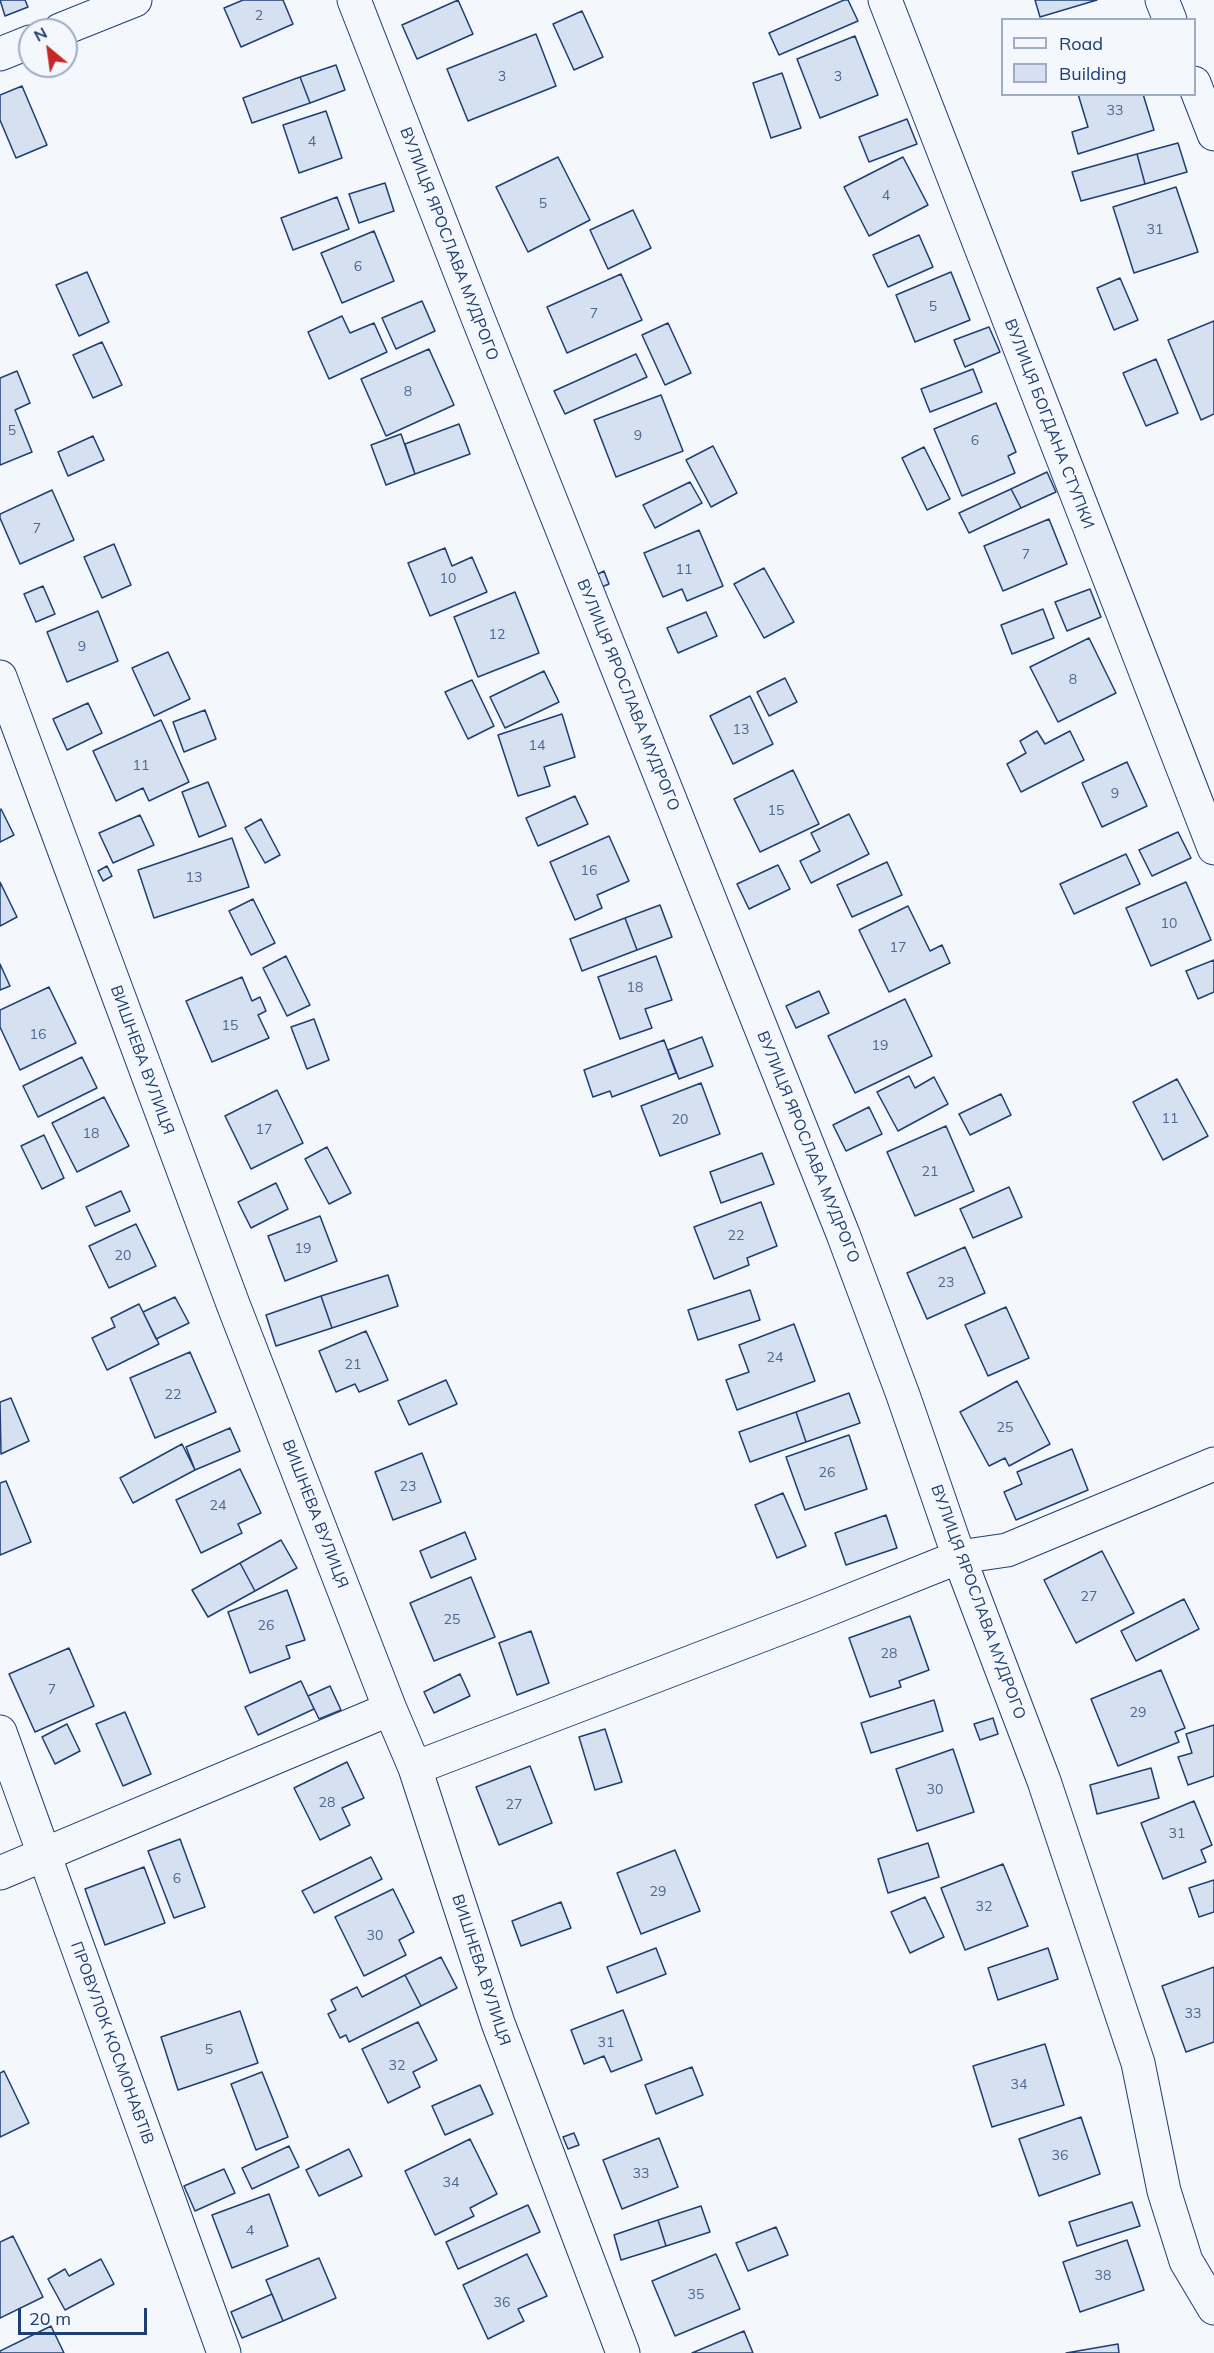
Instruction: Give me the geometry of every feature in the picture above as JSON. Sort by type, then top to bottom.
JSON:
[{"type":"street","points":[[78,23],[135,0]]},
{"type":"street","name":"ВУЛИЦЯ ЯРОСЛАВА МУДРОГО","points":[[354,0],[478,318],[843,1234],[903,1395],[959,1557],[1044,1781],[1138,2063],[1164,2191],[1186,2261],[1214,2308]]},
{"type":"street","name":"ВУЛИЦЯ БОГДАНА СТУПКИ","points":[[885,0],[1214,848]]},
{"type":"street","points":[[1162,0],[1169,18]]},
{"type":"street","points":[[0,54],[18,47]]},
{"type":"street","points":[[1196,88],[1214,134]]},
{"type":"street","name":"ВИШНЕВА ВУЛИЦЯ","points":[[0,677],[234,1304],[390,1709],[415,1768],[498,2023],[623,2353]]},
{"type":"street","points":[[415,1768],[959,1557],[1007,1550],[1214,1464]]},
{"type":"street","points":[[0,1873],[390,1709]]},
{"type":"street","name":"ПРОВУЛОК КОСМОНАВТІВ","points":[[0,1732],[224,2353]]},
{"type":"building","points":[[0,0],[25,0],[28,7],[5,16]]},
{"type":"building","points":[[243,0],[283,0],[293,24],[241,47],[224,8]]},
{"type":"building","points":[[458,0],[473,34],[417,59],[402,25]]},
{"type":"building","points":[[848,0],[858,21],[779,55],[769,33]]},
{"type":"building","points":[[1035,0],[1097,0],[1040,17]]},
{"type":"building","points":[[582,11],[603,57],[574,70],[553,24]]},
{"type":"building","points":[[536,34],[556,86],[468,121],[447,69]]},
{"type":"building","points":[[855,36],[878,95],[820,118],[797,59]]},
{"type":"building","points":[[336,65],[345,90],[310,103],[300,77]]},
{"type":"building","points":[[782,73],[801,128],[771,138],[753,83]]},
{"type":"building","points":[[300,77],[310,103],[252,123],[243,98]]},
{"type":"building","points":[[22,86],[47,145],[16,158],[0,120],[0,95]]},
{"type":"building","points":[[1079,96],[1144,96],[1154,130],[1078,154],[1072,132],[1088,127]]},
{"type":"building","points":[[326,111],[342,158],[299,173],[283,125]]},
{"type":"building","points":[[907,119],[917,144],[869,162],[859,137]]},
{"type":"building","points":[[1178,143],[1187,172],[1145,184],[1137,154]]},
{"type":"building","points":[[1137,154],[1145,184],[1081,201],[1072,172]]},
{"type":"building","points":[[558,157],[590,220],[528,252],[496,187]]},
{"type":"building","points":[[903,157],[928,205],[869,236],[844,187]]},
{"type":"building","points":[[385,183],[394,211],[359,223],[349,194]]},
{"type":"building","points":[[1176,187],[1198,252],[1134,273],[1113,207]]},
{"type":"building","points":[[337,197],[349,229],[293,250],[281,218]]},
{"type":"building","points":[[633,210],[651,248],[608,269],[590,230]]},
{"type":"building","points":[[374,231],[394,281],[342,303],[321,253]]},
{"type":"building","points":[[919,235],[933,267],[888,287],[873,255]]},
{"type":"building","points":[[87,272],[109,322],[79,336],[56,285]]},
{"type":"building","points":[[951,272],[970,320],[915,342],[896,295]]},
{"type":"building","points":[[621,274],[642,320],[567,353],[547,307]]},
{"type":"building","points":[[1120,278],[1138,320],[1114,330],[1097,288]]},
{"type":"building","points":[[422,301],[435,331],[396,349],[382,318]]},
{"type":"building","points":[[342,316],[350,333],[374,323],[387,352],[329,379],[308,332]]},
{"type":"building","points":[[1214,321],[1214,414],[1201,420],[1168,340]]},
{"type":"building","points":[[668,323],[691,373],[665,385],[642,335]]},
{"type":"building","points":[[989,327],[1000,352],[965,367],[954,340]]},
{"type":"building","points":[[102,342],[122,385],[93,398],[73,355]]},
{"type":"building","points":[[429,349],[454,405],[386,436],[361,379]]},
{"type":"building","points":[[636,354],[647,377],[565,414],[554,391]]},
{"type":"building","points":[[1156,359],[1178,413],[1146,426],[1123,373]]},
{"type":"building","points":[[973,369],[982,392],[930,412],[921,389]]},
{"type":"building","points":[[17,371],[30,403],[15,410],[32,452],[0,465],[0,378]]},
{"type":"building","points":[[661,395],[683,451],[616,477],[594,420]]},
{"type":"building","points":[[996,403],[1016,452],[1008,456],[1015,473],[962,496],[934,429]]},
{"type":"building","points":[[459,424],[470,454],[415,474],[405,444]]},
{"type":"building","points":[[401,434],[415,474],[386,485],[371,445]]},
{"type":"building","points":[[93,436],[104,460],[68,476],[58,452]]},
{"type":"building","points":[[713,446],[737,493],[711,507],[686,460]]},
{"type":"building","points":[[924,447],[950,499],[927,510],[902,458]]},
{"type":"building","points":[[1047,472],[1056,492],[1021,508],[1011,489]]},
{"type":"building","points":[[690,482],[702,503],[655,528],[643,505]]},
{"type":"building","points":[[1011,489],[1021,508],[969,533],[959,513]]},
{"type":"building","points":[[52,490],[74,540],[20,564],[0,514]]},
{"type":"building","points":[[1049,519],[1067,564],[1003,591],[984,546]]},
{"type":"building","points":[[699,530],[723,586],[687,601],[682,589],[663,597],[644,553]]},
{"type":"building","points":[[114,544],[131,585],[102,598],[84,557]]},
{"type":"building","points":[[445,548],[452,566],[472,557],[487,592],[430,616],[408,563]]},
{"type":"building","points":[[764,568],[794,622],[764,638],[734,584]]},
{"type":"building","points":[[604,571],[609,584],[597,589],[592,577]]},
{"type":"building","points":[[43,586],[55,614],[36,622],[24,594]]},
{"type":"building","points":[[1090,589],[1101,617],[1067,631],[1055,602]]},
{"type":"building","points":[[515,592],[539,653],[478,677],[454,617]]},
{"type":"building","points":[[1043,609],[1054,638],[1012,654],[1001,625]]},
{"type":"building","points":[[98,611],[118,661],[67,682],[47,632]]},
{"type":"building","points":[[706,612],[717,636],[678,653],[667,628]]},
{"type":"building","points":[[1089,638],[1116,693],[1058,722],[1030,667]]},
{"type":"building","points":[[168,652],[190,699],[154,716],[132,668]]},
{"type":"building","points":[[544,671],[559,702],[505,728],[490,697]]},
{"type":"building","points":[[785,678],[797,702],[769,716],[757,692]]},
{"type":"building","points":[[472,680],[494,726],[468,739],[445,692]]},
{"type":"building","points":[[750,696],[773,744],[733,764],[710,716]]},
{"type":"building","points":[[88,703],[102,733],[67,750],[53,719]]},
{"type":"building","points":[[205,710],[216,739],[184,752],[173,722]]},
{"type":"building","points":[[562,714],[575,757],[544,767],[550,786],[518,796],[498,735]]},
{"type":"building","points":[[161,720],[189,782],[149,801],[143,788],[116,801],[93,751]]},
{"type":"building","points":[[1037,731],[1045,744],[1070,731],[1084,760],[1021,792],[1007,764],[1026,753],[1020,741]]},
{"type":"building","points":[[1127,762],[1147,806],[1102,827],[1082,783]]},
{"type":"building","points":[[793,770],[819,824],[760,852],[734,799]]},
{"type":"building","points":[[208,782],[226,826],[199,837],[182,792]]},
{"type":"building","points":[[575,796],[588,824],[538,846],[526,818]]},
{"type":"building","points":[[0,810],[14,835],[0,842]]},
{"type":"building","points":[[849,814],[869,854],[811,883],[800,861],[820,851],[811,833]]},
{"type":"building","points":[[140,815],[154,845],[113,863],[99,833]]},
{"type":"building","points":[[261,819],[280,855],[265,863],[245,828]]},
{"type":"building","points":[[1178,832],[1191,858],[1152,876],[1139,850]]},
{"type":"building","points":[[609,836],[629,881],[597,895],[602,908],[575,920],[550,862]]},
{"type":"building","points":[[232,838],[249,887],[154,918],[138,870]]},
{"type":"building","points":[[1126,854],[1140,884],[1074,914],[1060,884]]},
{"type":"building","points":[[887,862],[902,895],[852,917],[837,885]]},
{"type":"building","points":[[778,865],[790,889],[749,909],[737,884]]},
{"type":"building","points":[[107,866],[112,876],[103,881],[98,871]]},
{"type":"building","points":[[0,882],[17,917],[0,926]]},
{"type":"building","points":[[1186,882],[1211,940],[1151,966],[1126,908]]},
{"type":"building","points":[[253,899],[275,943],[251,955],[229,911]]},
{"type":"building","points":[[660,905],[672,937],[637,950],[625,918]]},
{"type":"building","points":[[908,906],[930,951],[942,945],[950,963],[889,992],[859,930]]},
{"type":"building","points":[[625,918],[637,950],[582,971],[570,939]]},
{"type":"building","points":[[286,956],[310,1005],[287,1016],[263,968]]},
{"type":"building","points":[[656,956],[672,1000],[645,1009],[652,1028],[620,1039],[598,977]]},
{"type":"building","points":[[1214,960],[1214,992],[1198,999],[1186,971]]},
{"type":"building","points":[[0,964],[10,986],[0,990]]},
{"type":"building","points":[[242,977],[252,1001],[260,997],[266,1011],[258,1015],[269,1038],[212,1062],[186,1001]]},
{"type":"building","points":[[49,987],[76,1043],[20,1070],[0,1027],[0,1010]]},
{"type":"building","points":[[819,991],[829,1013],[796,1028],[786,1006]]},
{"type":"building","points":[[905,999],[932,1056],[855,1093],[828,1036]]},
{"type":"building","points":[[314,1019],[329,1060],[307,1069],[291,1027]]},
{"type":"building","points":[[702,1037],[713,1066],[679,1079],[668,1050]]},
{"type":"building","points":[[664,1040],[676,1073],[612,1097],[610,1091],[593,1097],[584,1070]]},
{"type":"building","points":[[82,1057],[97,1088],[38,1117],[23,1086]]},
{"type":"building","points":[[909,1076],[915,1088],[934,1077],[948,1104],[898,1131],[877,1092]]},
{"type":"building","points":[[1177,1079],[1208,1136],[1163,1160],[1133,1102]]},
{"type":"building","points":[[701,1083],[720,1134],[660,1156],[641,1106]]},
{"type":"building","points":[[277,1090],[303,1143],[251,1169],[225,1116]]},
{"type":"building","points":[[1001,1094],[1011,1115],[970,1135],[959,1114]]},
{"type":"building","points":[[104,1097],[129,1146],[77,1172],[52,1123]]},
{"type":"building","points":[[869,1107],[882,1134],[846,1151],[833,1125]]},
{"type":"building","points":[[946,1126],[974,1191],[915,1216],[887,1152]]},
{"type":"building","points":[[44,1135],[64,1178],[42,1189],[21,1146]]},
{"type":"building","points":[[327,1147],[351,1193],[329,1204],[305,1159]]},
{"type":"building","points":[[762,1153],[774,1184],[721,1203],[710,1172]]},
{"type":"building","points":[[276,1183],[288,1209],[251,1228],[238,1202]]},
{"type":"building","points":[[1009,1187],[1022,1217],[973,1238],[960,1209]]},
{"type":"building","points":[[121,1191],[130,1211],[95,1226],[86,1207]]},
{"type":"building","points":[[761,1202],[777,1246],[747,1258],[749,1265],[714,1279],[694,1227]]},
{"type":"building","points":[[320,1216],[337,1261],[285,1281],[268,1236]]},
{"type":"building","points":[[136,1224],[156,1266],[109,1288],[89,1246]]},
{"type":"building","points":[[965,1247],[985,1293],[927,1319],[907,1273]]},
{"type":"building","points":[[388,1275],[398,1306],[332,1328],[321,1296]]},
{"type":"building","points":[[750,1290],[760,1320],[698,1340],[688,1310]]},
{"type":"building","points":[[321,1296],[332,1328],[276,1346],[266,1315]]},
{"type":"building","points":[[175,1297],[189,1323],[156,1339],[143,1312]]},
{"type":"building","points":[[139,1304],[159,1344],[107,1370],[92,1338],[115,1327],[111,1318]]},
{"type":"building","points":[[1006,1307],[1029,1358],[988,1376],[965,1325]]},
{"type":"building","points":[[794,1324],[815,1381],[737,1410],[726,1380],[749,1372],[739,1345]]},
{"type":"building","points":[[366,1331],[388,1380],[359,1392],[355,1384],[336,1392],[319,1351]]},
{"type":"building","points":[[190,1352],[216,1412],[155,1438],[130,1378]]},
{"type":"building","points":[[446,1380],[457,1404],[409,1425],[398,1401]]},
{"type":"building","points":[[1017,1381],[1050,1444],[1009,1466],[1005,1458],[989,1466],[960,1412]]},
{"type":"building","points":[[849,1393],[860,1423],[806,1442],[796,1412]]},
{"type":"building","points":[[11,1398],[29,1441],[1,1454],[0,1402]]},
{"type":"building","points":[[796,1412],[806,1442],[750,1462],[739,1432]]},
{"type":"building","points":[[230,1428],[240,1451],[195,1470],[186,1447]]},
{"type":"building","points":[[849,1435],[867,1489],[805,1510],[786,1457]]},
{"type":"building","points":[[182,1444],[195,1470],[133,1503],[120,1478]]},
{"type":"building","points":[[1072,1449],[1088,1490],[1016,1520],[1004,1492],[1022,1484],[1017,1472]]},
{"type":"building","points":[[422,1453],[441,1502],[393,1520],[375,1472]]},
{"type":"building","points":[[240,1469],[261,1513],[238,1524],[242,1533],[201,1553],[176,1500]]},
{"type":"building","points":[[6,1481],[31,1542],[0,1555],[0,1483]]},
{"type":"building","points":[[783,1493],[806,1546],[777,1558],[755,1505]]},
{"type":"building","points":[[886,1515],[897,1548],[846,1565],[835,1533]]},
{"type":"building","points":[[465,1532],[476,1559],[431,1578],[420,1551]]},
{"type":"building","points":[[281,1540],[297,1568],[255,1591],[240,1563]]},
{"type":"building","points":[[1102,1551],[1134,1613],[1076,1643],[1044,1580]]},
{"type":"building","points":[[240,1563],[255,1591],[208,1617],[192,1590]]},
{"type":"building","points":[[471,1577],[495,1637],[434,1661],[410,1603]]},
{"type":"building","points":[[287,1590],[305,1640],[286,1646],[290,1658],[250,1673],[228,1612]]},
{"type":"building","points":[[1184,1599],[1199,1629],[1136,1661],[1121,1631]]},
{"type":"building","points":[[910,1616],[929,1670],[899,1681],[901,1687],[870,1697],[849,1638]]},
{"type":"building","points":[[531,1631],[549,1683],[517,1695],[499,1643]]},
{"type":"building","points":[[69,1648],[94,1706],[35,1732],[9,1674]]},
{"type":"building","points":[[1161,1670],[1185,1728],[1175,1732],[1179,1742],[1118,1766],[1091,1699]]},
{"type":"building","points":[[460,1674],[470,1696],[434,1713],[424,1692]]},
{"type":"building","points":[[301,1681],[314,1709],[258,1735],[245,1707]]},
{"type":"building","points":[[330,1686],[341,1710],[319,1719],[308,1696]]},
{"type":"building","points":[[934,1700],[943,1731],[871,1753],[861,1723]]},
{"type":"building","points":[[125,1712],[151,1774],[123,1786],[96,1724]]},
{"type":"building","points":[[993,1718],[998,1734],[980,1740],[974,1724]]},
{"type":"building","points":[[67,1724],[80,1751],[55,1764],[42,1737]]},
{"type":"building","points":[[1214,1725],[1214,1776],[1188,1785],[1178,1757],[1192,1753],[1186,1734]]},
{"type":"building","points":[[605,1729],[622,1782],[595,1790],[579,1737]]},
{"type":"building","points":[[953,1749],[974,1812],[917,1831],[896,1769]]},
{"type":"building","points":[[347,1762],[364,1798],[342,1808],[350,1825],[320,1840],[294,1788]]},
{"type":"building","points":[[530,1766],[552,1823],[499,1845],[476,1787]]},
{"type":"building","points":[[1151,1768],[1159,1798],[1097,1814],[1090,1785]]},
{"type":"building","points":[[1194,1801],[1212,1845],[1201,1850],[1206,1862],[1163,1879],[1141,1823]]},
{"type":"building","points":[[180,1839],[205,1907],[174,1918],[148,1851]]},
{"type":"building","points":[[928,1843],[939,1877],[888,1893],[878,1859]]},
{"type":"building","points":[[675,1850],[700,1911],[641,1934],[617,1873]]},
{"type":"building","points":[[371,1857],[382,1879],[314,1913],[302,1891]]},
{"type":"building","points":[[1003,1864],[1028,1926],[965,1950],[941,1888]]},
{"type":"building","points":[[144,1867],[165,1923],[105,1945],[85,1889]]},
{"type":"building","points":[[1214,1880],[1214,1912],[1199,1917],[1189,1888]]},
{"type":"building","points":[[393,1889],[414,1932],[399,1940],[406,1955],[364,1976],[335,1917]]},
{"type":"building","points":[[925,1897],[944,1937],[910,1953],[891,1912]]},
{"type":"building","points":[[561,1902],[571,1928],[521,1946],[512,1921]]},
{"type":"building","points":[[656,1948],[666,1974],[617,1993],[607,1967]]},
{"type":"building","points":[[1048,1948],[1058,1979],[998,2000],[988,1968]]},
{"type":"building","points":[[441,1957],[457,1988],[421,2006],[405,1975]]},
{"type":"building","points":[[1214,1967],[1214,2042],[1186,2052],[1162,1986]]},
{"type":"building","points":[[405,1975],[421,2006],[349,2042],[346,2035],[340,2038],[328,2014],[336,2010],[331,2000],[357,1987],[362,1997]]},
{"type":"building","points":[[623,2010],[642,2060],[611,2072],[604,2056],[584,2064],[571,2030]]},
{"type":"building","points":[[240,2011],[258,2063],[178,2090],[161,2037]]},
{"type":"building","points":[[418,2022],[437,2060],[413,2072],[420,2087],[388,2103],[362,2049]]},
{"type":"building","points":[[1045,2044],[1064,2105],[992,2127],[973,2066]]},
{"type":"building","points":[[692,2067],[703,2095],[656,2114],[645,2085]]},
{"type":"building","points":[[4,2071],[29,2123],[0,2137],[0,2073]]},
{"type":"building","points":[[262,2072],[288,2137],[256,2150],[231,2084]]},
{"type":"building","points":[[480,2085],[493,2114],[445,2135],[432,2106]]},
{"type":"building","points":[[1081,2117],[1100,2174],[1039,2196],[1019,2139]]},
{"type":"building","points":[[574,2133],[579,2145],[568,2149],[563,2137]]},
{"type":"building","points":[[659,2138],[678,2187],[622,2209],[603,2160]]},
{"type":"building","points":[[470,2139],[497,2194],[470,2208],[474,2216],[435,2235],[405,2171]]},
{"type":"building","points":[[289,2146],[299,2167],[252,2189],[242,2168]]},
{"type":"building","points":[[349,2149],[362,2176],[319,2196],[306,2170]]},
{"type":"building","points":[[224,2169],[235,2193],[195,2211],[184,2186]]},
{"type":"building","points":[[269,2194],[288,2246],[232,2268],[212,2215]]},
{"type":"building","points":[[1132,2202],[1140,2226],[1077,2246],[1069,2222]]},
{"type":"building","points":[[528,2205],[540,2232],[458,2269],[446,2242]]},
{"type":"building","points":[[701,2206],[710,2232],[666,2246],[658,2220]]},
{"type":"building","points":[[658,2220],[666,2246],[621,2260],[614,2235]]},
{"type":"building","points":[[776,2227],[788,2255],[748,2271],[736,2243]]},
{"type":"building","points":[[13,2236],[43,2297],[0,2318],[0,2242]]},
{"type":"building","points":[[1127,2240],[1144,2290],[1080,2312],[1063,2262]]},
{"type":"building","points":[[527,2254],[547,2296],[518,2309],[524,2321],[488,2339],[463,2285]]},
{"type":"building","points":[[716,2254],[740,2309],[675,2336],[652,2281]]},
{"type":"building","points":[[319,2258],[336,2298],[283,2321],[266,2280]]},
{"type":"building","points":[[101,2259],[114,2284],[65,2310],[48,2279],[65,2269],[69,2276]]},
{"type":"building","points":[[272,2294],[283,2321],[242,2338],[231,2312]]},
{"type":"building","points":[[51,2326],[64,2353],[0,2353],[0,2351]]},
{"type":"building","points":[[744,2331],[753,2353],[692,2353]]},
{"type":"building","points":[[1118,2344],[1119,2353],[1066,2353]]}]
